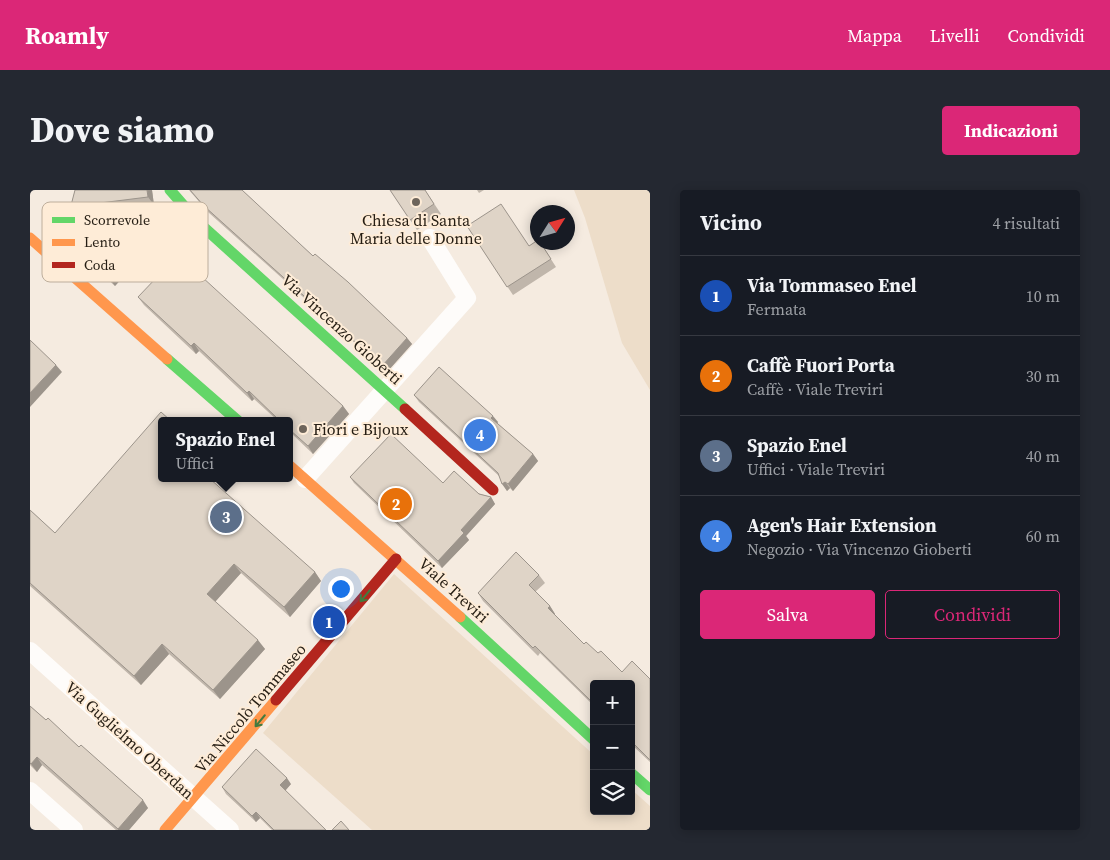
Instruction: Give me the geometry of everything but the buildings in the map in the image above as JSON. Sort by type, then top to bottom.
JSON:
[{"type":"street","name":"Via Vincenzo Gioberti","points":[[170,190],[180,202]]},
{"type":"street","name":"Via Vincenzo Gioberti","points":[[208,231],[493,490]]},
{"type":"street","points":[[30,238],[42,249]]},
{"type":"street","points":[[305,479],[467,298],[430,238]]},
{"type":"street","points":[[80,282],[233,417]]},
{"type":"street","name":"Viale Treviri","points":[[293,469],[396,559],[590,736]]},
{"type":"street","name":"Via Niccolò Tommaseo","points":[[165,830],[396,559]]},
{"type":"street","name":"Via Guglielmo Oberdan","points":[[30,651],[230,830]]},
{"type":"street","points":[[635,777],[650,790]]},
{"type":"street","points":[[30,791],[74,830]]},
{"type":"shaded area","points":[[574,190],[650,190],[650,390],[622,343],[585,218]]},
{"type":"shaded area","points":[[394,574],[590,751],[590,815],[635,815],[635,793],[650,806],[650,830],[372,830],[263,733]]},
{"type":"traffic: fast","points":[[170,190],[180,202]]},
{"type":"traffic: fast","points":[[208,231],[405,409]]},
{"type":"traffic: fast","points":[[167,359],[233,417]]},
{"type":"traffic: fast","points":[[460,617],[590,736]]},
{"type":"traffic: fast","points":[[635,777],[650,790]]},
{"type":"traffic: slow","points":[[30,238],[42,249]]},
{"type":"traffic: slow","points":[[80,282],[167,359]]},
{"type":"traffic: slow","points":[[293,469],[460,617]]},
{"type":"traffic: slow","points":[[165,830],[276,700]]},
{"type":"traffic: jam","points":[[405,409],[493,490]]},
{"type":"traffic: jam","points":[[276,700],[396,559]]},
{"type":"place","name":"Chiesa di Santa Maria delle Donne","points":[[416,202]]},
{"type":"place","name":"Fiori e Bijoux","points":[[303,429]]},
{"type":"place","name":"Agen's Hair Extension","points":[[480,435]]},
{"type":"place","name":"Caffè Fuori Porta","points":[[396,504]]},
{"type":"place","name":"Spazio Enel","points":[[226,517]]},
{"type":"place","name":"Via Tommaseo Enel","points":[[329,622]]}]
